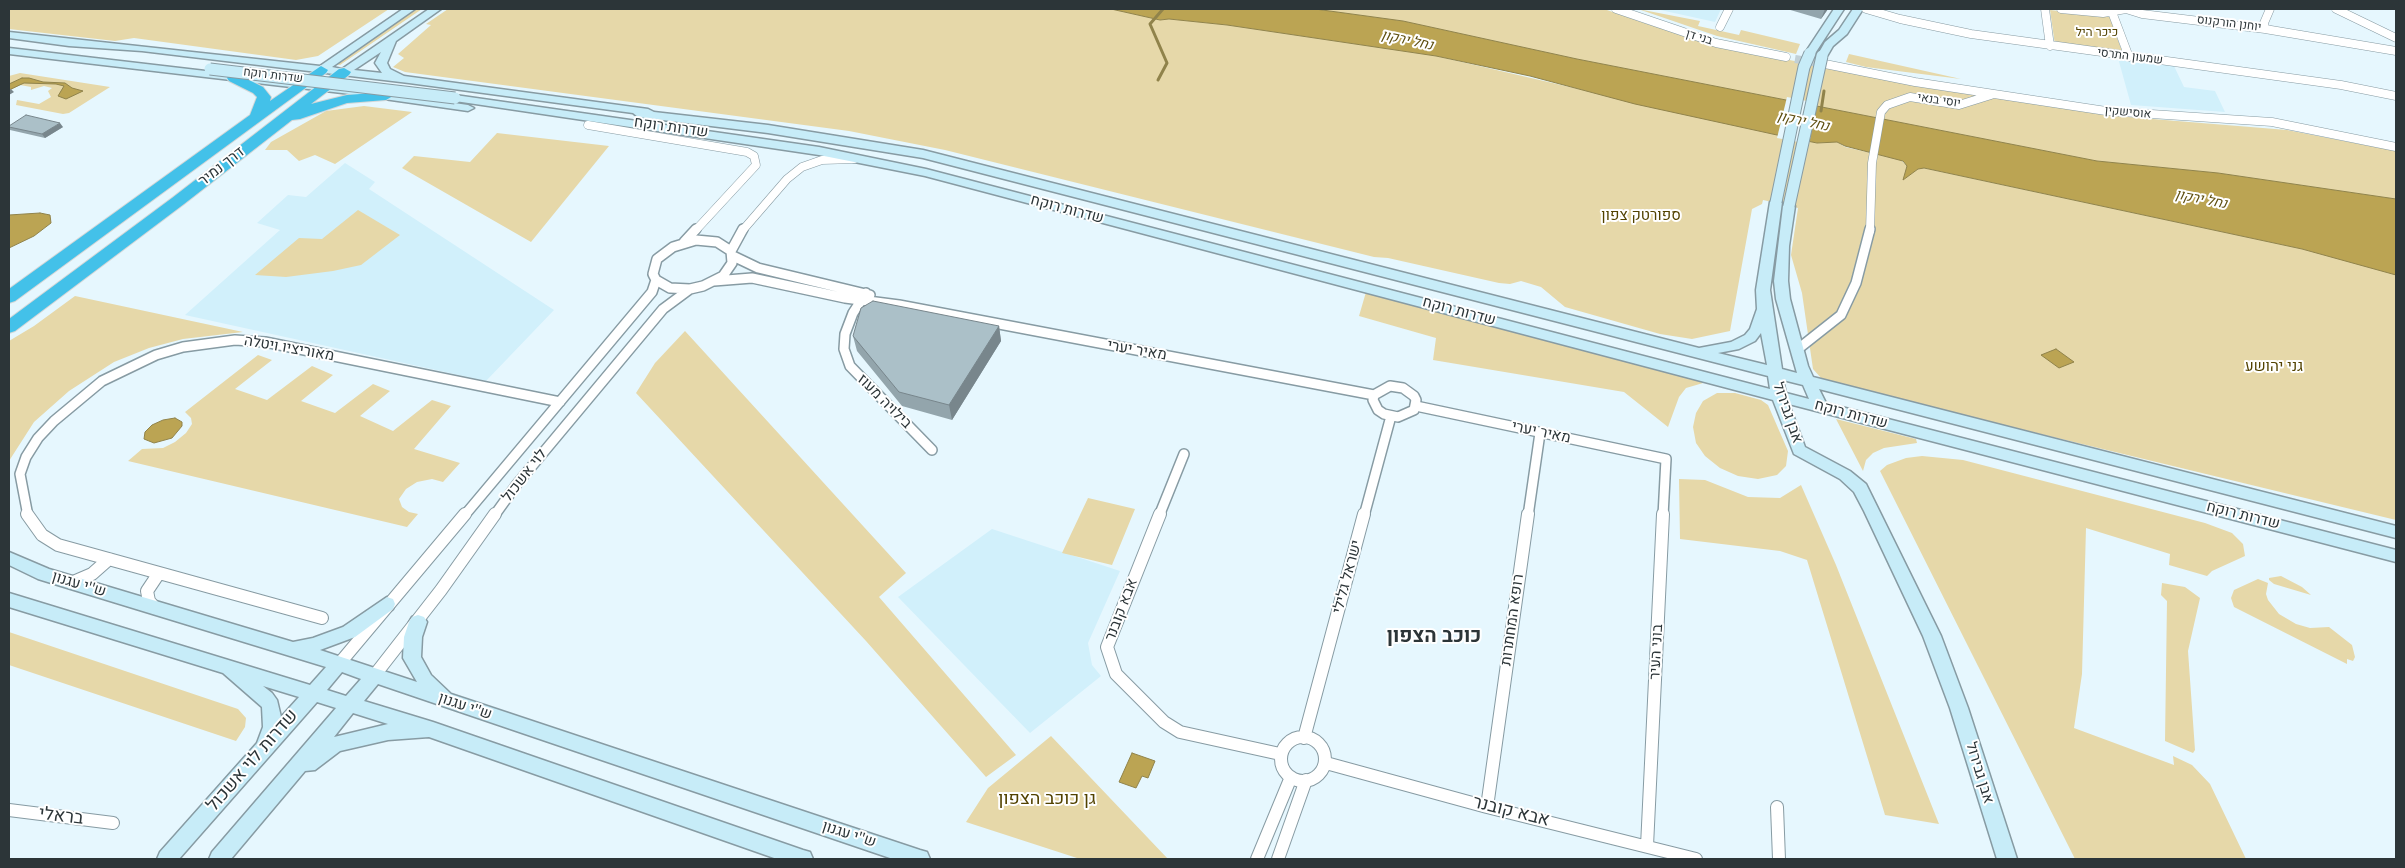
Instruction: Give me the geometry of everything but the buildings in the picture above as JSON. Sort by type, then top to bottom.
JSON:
[{"type":"highway","name":"דרך נמיר","points":[[9,297],[321,70]]},
{"type":"highway","name":"דרך נמיר","points":[[9,327],[344,72]]},
{"type":"highway","points":[[234,78],[258,90],[264,97],[256,117]]},
{"type":"highway","points":[[264,134],[296,116],[320,106],[360,97],[386,96]]},
{"type":"main road","name":"דרך נמיר","points":[[321,70],[410,9]]},
{"type":"main road","name":"דרך נמיר","points":[[344,72],[436,9]]},
{"type":"main road","name":"אבן גבירול","points":[[1839,9],[1810,53],[1804,67],[1776,202],[1763,290],[1773,371],[1778,396],[1799,450],[1845,475],[1860,488],[1932,636],[1959,708],[1982,786],[2008,859]]},
{"type":"main road","name":"אבן גבירול","points":[[1820,407],[1806,379],[1784,299],[1781,281],[1783,246],[1789,206],[1824,60],[1830,44],[1843,32],[1858,9]]},
{"type":"main road","points":[[285,66],[324,58],[373,34]]},
{"type":"main road","name":"שדרות רוקח","points":[[9,35],[60,41],[210,69]]},
{"type":"main road","points":[[395,36],[382,58],[382,68],[392,75],[409,80]]},
{"type":"main road","points":[[60,41],[142,48],[344,72],[679,117]]},
{"type":"main road","points":[[9,50],[386,96],[588,125],[819,151]]},
{"type":"main road","name":"שדרות רוקח","points":[[9,50],[210,69],[455,98],[819,151],[868,160],[964,183],[2396,556]]},
{"type":"main road","name":"שדרות רוקח","points":[[514,106],[679,117],[923,154],[1806,379],[2396,532]]},
{"type":"main road","points":[[1689,350],[1724,348],[1742,342],[1756,330],[1764,309]]},
{"type":"main road","name":"ש''י עגנון","points":[[9,558],[37,571],[71,583],[339,664],[920,859]]},
{"type":"main road","points":[[9,600],[433,730],[803,859]]},
{"type":"main road","points":[[284,648],[301,648],[339,637],[359,627],[387,604]]},
{"type":"main road","points":[[418,622],[412,642],[412,658],[426,680],[449,702]]},
{"type":"main road","points":[[221,664],[266,698],[271,706],[272,727],[261,751]]},
{"type":"main road","name":"שדרות לוי אשכול","points":[[167,859],[312,692],[339,664]]},
{"type":"main road","points":[[219,859],[374,676]]},
{"type":"main road","points":[[276,794],[310,762],[334,745],[348,740],[388,732],[433,730]]},
{"type":"street","name":"בני דן","points":[[1616,9],[1716,43],[1795,59]]},
{"type":"street","name":"בני דן","points":[[1628,9],[1717,40],[1786,57]]},
{"type":"street","points":[[1720,27],[1729,9]]},
{"type":"street","name":"שמעון התרסי","points":[[1866,9],[1949,30],[2050,46],[2341,85],[2396,96]]},
{"type":"street","points":[[2046,9],[2050,46]]},
{"type":"street","name":"יוחנן הורקנוס","points":[[2061,9],[2090,12],[2112,12],[2126,9],[2142,14],[2265,29],[2396,51]]},
{"type":"street","points":[[2265,29],[2264,23],[2270,9]]},
{"type":"street","points":[[2336,9],[2396,38]]},
{"type":"street","points":[[2112,12],[2129,57]]},
{"type":"street","name":"אוסישקין","points":[[1824,60],[1882,75],[2106,111],[2223,119],[2321,131],[2396,147]]},
{"type":"street","name":"אוסישקין","points":[[1882,75],[1953,83],[2017,94],[2034,99]]},
{"type":"street","name":"יוסי בנאי","points":[[1953,83],[1969,90],[1973,97],[1971,104]]},
{"type":"street","name":"יוסי בנאי","points":[[1798,349],[1841,315],[1856,283],[1865,254],[1872,218],[1872,163],[1881,112],[1887,104],[1910,97],[1949,104],[1971,104],[1984,96],[1999,94]]},
{"type":"street","points":[[588,125],[747,152],[754,156],[756,165],[684,242]]},
{"type":"street","points":[[732,254],[717,242],[696,240],[684,242],[664,252],[657,259],[653,274],[656,280],[670,288],[690,289],[714,281],[729,270],[732,254],[742,232],[787,179],[802,167],[822,160],[868,160]]},
{"type":"street","name":"מאיר יערי","points":[[732,254],[758,268],[810,280],[863,297]]},
{"type":"street","name":"מאיר יערי","points":[[714,281],[730,278],[752,278],[803,289],[863,297],[1374,395]]},
{"type":"street","name":"לוי אשכול","points":[[339,664],[387,604],[643,303],[652,292],[656,280]]},
{"type":"street","points":[[803,289],[810,280]]},
{"type":"street","name":"לוי אשכול","points":[[374,676],[418,622],[517,484],[663,309],[690,289]]},
{"type":"street","name":"בילויה מעוז","points":[[863,297],[853,313],[846,334],[844,349],[850,366],[932,450]]},
{"type":"street","name":"מאוריציו ויטלה","points":[[322,618],[58,545],[42,536],[28,518],[20,474],[26,457],[38,438],[76,401],[102,381],[129,367],[183,347],[235,340],[265,342],[560,402]]},
{"type":"street","points":[[1390,386],[1403,388],[1414,396],[1416,406],[1414,410],[1404,416],[1391,416],[1378,410],[1374,405],[1374,395],[1378,391],[1390,386]]},
{"type":"street","name":"מאיר יערי","points":[[1416,406],[1666,458]]},
{"type":"street","name":"ישראל גלילי","points":[[1304,738],[1391,416]]},
{"type":"street","name":"רופא המחתרות","points":[[1487,807],[1540,433]]},
{"type":"street","name":"אבא קובנר","points":[[1184,454],[1108,646],[1109,658],[1116,674],[1164,722],[1180,732],[1280,754]]},
{"type":"street","name":"בוני העיר","points":[[1647,846],[1666,458]]},
{"type":"street","points":[[71,583],[92,574],[109,559]]},
{"type":"street","points":[[156,608],[149,601],[147,591],[158,573]]},
{"type":"street","points":[[1304,738],[1318,744],[1326,756],[1326,763],[1320,775],[1306,780],[1291,777],[1280,766],[1280,754],[1284,745],[1290,741],[1304,738]]},
{"type":"street","name":"אבא קובנר","points":[[1326,763],[1487,807],[1696,859]]},
{"type":"street","points":[[1257,859],[1291,777]]},
{"type":"street","points":[[1278,859],[1306,780]]},
{"type":"street","points":[[1777,806],[1778,859]]},
{"type":"street","name":"בראלי","points":[[9,810],[113,823]]},
{"type":"shaded area","points":[[1656,9],[1721,9],[1715,22]]},
{"type":"shaded area","points":[[2118,58],[2174,66],[2184,87],[2215,91],[2225,112],[2131,105]]},
{"type":"shaded area","points":[[345,163],[375,182],[369,189],[554,310],[486,381],[185,315],[280,230],[257,223],[288,195],[306,197]]},
{"type":"shaded area","points":[[992,529],[1120,571],[1088,643],[1092,665],[1101,676],[1030,733],[898,597]]},
{"type":"green space","points":[[9,9],[389,9],[318,56],[296,60],[134,38],[115,41],[9,29]]},
{"type":"green space","points":[[416,9],[422,9],[340,65],[335,64]]},
{"type":"green space","name":"גני יהושע","points":[[448,9],[1111,9],[1160,20],[1169,19],[1227,25],[1436,56],[1777,135],[1817,143],[1837,142],[1845,147],[1901,160],[1907,166],[1904,179],[1918,169],[1923,168],[2302,249],[2366,265],[2396,275],[2396,520],[1830,383],[1821,378],[1813,369],[1802,293],[1791,255],[1798,208],[1763,200],[1762,204],[1752,209],[1730,331],[1692,339],[1660,334],[1565,307],[1541,287],[1521,281],[1510,284],[1499,283],[1388,258],[1374,257],[945,150],[849,131],[405,72],[393,67],[404,58],[398,54],[431,25],[426,24]]},
{"type":"green space","points":[[1315,9],[1604,9],[1704,43],[1900,82],[2116,116],[2287,130],[2396,151],[2396,199],[2218,173],[2097,161],[1577,59],[1403,21]]},
{"type":"green space","points":[[1638,9],[1700,21],[1698,26],[1739,35],[1741,30],[1800,44],[1796,54],[1717,36]]},
{"type":"green space","name":"כיכר היל","points":[[2050,10],[2110,17],[2123,54],[2055,45]]},
{"type":"green space","points":[[1849,54],[1961,79],[1866,67],[1846,62]]},
{"type":"green space","points":[[20,73],[110,87],[69,113],[63,114],[16,105],[17,100],[39,104],[51,97],[48,91],[52,88],[44,86],[31,90],[31,87],[20,85],[9,91],[9,76]]},
{"type":"green space","points":[[364,106],[412,112],[335,164],[315,155],[299,161],[287,150],[265,150],[271,142],[326,111]]},
{"type":"green space","points":[[497,133],[609,146],[531,242],[402,168],[414,156],[470,162]]},
{"type":"green space","points":[[358,210],[400,235],[361,265],[333,271],[286,277],[255,275],[299,238],[322,239]]},
{"type":"green space","points":[[1366,292],[1710,381],[1686,388],[1679,397],[1668,427],[1624,392],[1433,360],[1436,338],[1359,316]]},
{"type":"green space","points":[[75,296],[243,332],[183,339],[149,348],[114,362],[69,391],[34,422],[9,461],[9,341],[34,326]]},
{"type":"green space","points":[[685,331],[906,573],[879,597],[1016,755],[986,777],[866,641],[636,393],[655,363]]},
{"type":"green space","points":[[258,355],[272,360],[235,389],[267,400],[312,366],[333,375],[301,401],[335,413],[373,384],[390,391],[360,416],[393,431],[432,400],[451,406],[414,449],[460,463],[443,482],[432,479],[417,482],[406,489],[399,499],[402,507],[409,512],[418,514],[407,527],[128,461],[142,449],[163,448],[175,442],[186,433],[192,424],[191,418],[185,412]]},
{"type":"green space","points":[[1717,393],[1735,393],[1761,400],[1768,405],[1788,451],[1786,466],[1777,475],[1758,479],[1738,476],[1720,468],[1705,456],[1696,443],[1693,427],[1696,413],[1703,401]]},
{"type":"green space","points":[[1836,419],[1916,439],[1917,443],[1884,448],[1873,453],[1866,460],[1863,471]]},
{"type":"green space","points":[[1922,456],[1963,460],[2205,523],[2232,533],[2243,544],[2245,556],[2212,571],[2207,576],[2169,565],[2170,554],[2086,528],[2082,674],[2074,728],[2174,765],[2173,756],[2192,765],[2210,784],[2246,859],[2075,859],[1880,471],[1887,465],[1906,458]]},
{"type":"green space","points":[[1679,479],[1705,480],[1748,497],[1780,498],[1801,485],[1836,565],[1939,824],[1885,815],[1807,560],[1780,551],[1680,539]]},
{"type":"green space","points":[[1088,498],[1135,509],[1112,565],[1062,553]]},
{"type":"green space","points":[[2281,576],[2302,587],[2311,595],[2274,584],[2269,580],[2269,578]]},
{"type":"green space","points":[[2258,579],[2268,583],[2266,594],[2268,600],[2279,614],[2296,624],[2310,628],[2329,627],[2352,645],[2355,657],[2353,661],[2347,659],[2347,664],[2234,607],[2231,598],[2234,590]]},
{"type":"green space","points":[[2162,583],[2185,587],[2200,598],[2188,651],[2195,750],[2193,753],[2165,741],[2167,601],[2161,595]]},
{"type":"green space","points":[[9,632],[238,709],[246,718],[245,727],[236,741],[9,665]]},
{"type":"green space","name":"גן כוכב הצפון","points":[[1051,736],[1168,859],[1080,859],[966,822],[988,788]]},
{"type":"water","name":"נחל ירקון","points":[[1111,9],[1315,9],[1403,21],[1577,59],[2097,161],[2218,173],[2396,199],[2396,275],[2302,249],[1924,168],[1918,169],[1903,180],[1907,166],[1903,161],[1845,146],[1837,142],[1817,143],[1777,135],[1635,104],[1530,76],[1436,56],[1227,25],[1169,19],[1160,20]]},
{"type":"water","points":[[22,78],[43,82],[65,83],[72,88],[83,91],[66,99],[58,96],[64,86],[56,84],[24,83],[9,90],[9,84]]},
{"type":"water","points":[[40,213],[50,215],[51,223],[34,236],[9,248],[9,215]]},
{"type":"water","points":[[2056,349],[2074,362],[2059,368],[2041,355]]},
{"type":"water","points":[[175,418],[182,422],[182,426],[172,438],[154,443],[144,439],[145,432],[152,425],[163,420]]},
{"type":"water","points":[[1132,753],[1155,761],[1148,778],[1142,776],[1136,788],[1119,782]]},
{"type":"pier","points":[[1787,97],[1817,103],[1809,144],[1777,138]]},
{"type":"waterway","points":[[1158,80],[1167,63],[1150,24],[1163,9]]},
{"type":"waterway","name":"נחל ירקון","points":[[1821,111],[1824,91]]},
{"type":"tunnel","points":[[1795,59],[1825,64]]},
{"type":"district","name":"כוכב הצפון","points":[[1434,637]]},
{"type":"park label","name":"ספורטק צפון","points":[[1641,216]]}]
